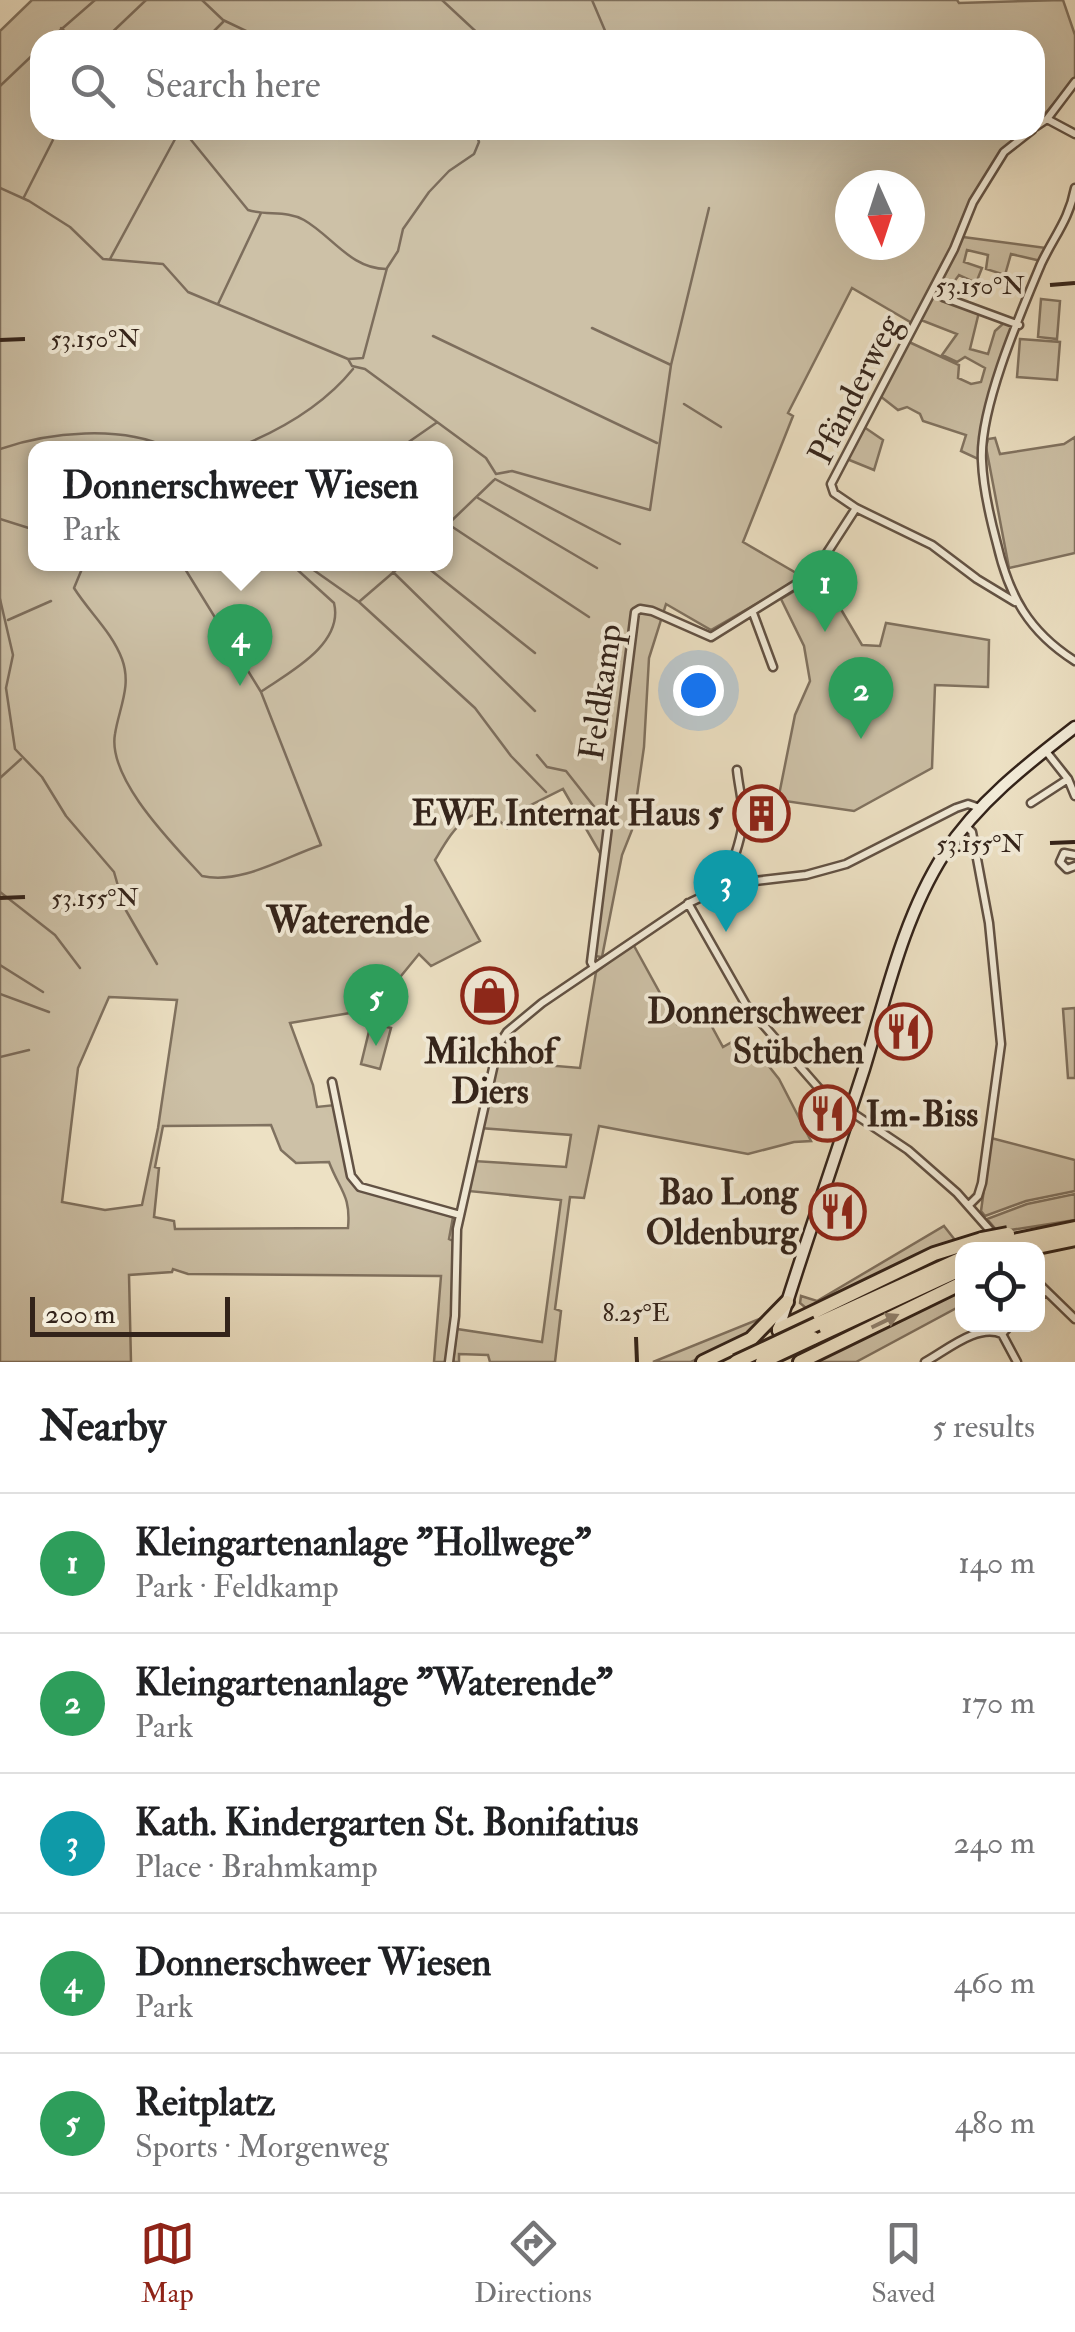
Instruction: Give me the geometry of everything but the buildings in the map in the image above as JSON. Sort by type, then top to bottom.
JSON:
[{"type":"highway","points":[[1015,1242],[1040,1228],[1065,1237]]},
{"type":"highway","points":[[1022,1242],[1065,1237],[1075,1228]]},
{"type":"highway","points":[[736,1362],[934,1254],[955,1251]]},
{"type":"highway","points":[[779,1330],[955,1261]]},
{"type":"highway","points":[[751,1339],[760,1342],[770,1360],[955,1272]]},
{"type":"highway","points":[[800,1362],[955,1287]]},
{"type":"highway","points":[[703,1362],[751,1339],[788,1299],[815,1318]]},
{"type":"main road","points":[[770,1360],[917,908],[936,868],[980,808],[1075,727]]},
{"type":"street","name":"Pfänderweg","points":[[1047,119],[1075,82]]},
{"type":"street","points":[[1047,119],[1075,134]]},
{"type":"street","name":"Pfänderweg","points":[[1015,602],[932,545],[856,508],[834,492],[831,484],[954,249],[972,202],[1004,152],[1019,140]]},
{"type":"street","points":[[1075,188],[1068,220],[1047,252],[989,404],[982,461],[997,547],[1015,602],[1039,633],[1075,661]]},
{"type":"street","points":[[943,296],[1019,325]]},
{"type":"street","name":"Feldkamp","points":[[594,968],[591,962],[635,612],[645,609],[711,637],[814,574],[856,508]]},
{"type":"street","points":[[753,613],[772,666]]},
{"type":"street","points":[[1045,750],[1068,779],[1075,796]]},
{"type":"street","points":[[729,884],[730,865],[742,832],[744,805],[738,770]]},
{"type":"street","points":[[1031,803],[1068,779]]},
{"type":"street","points":[[449,1362],[460,1215],[498,1046],[516,1024],[688,904],[729,884],[806,874],[846,864],[956,808],[968,804],[980,808]]},
{"type":"street","points":[[966,825],[972,832],[989,923],[1001,1044],[982,1184],[969,1205]]},
{"type":"street","points":[[1074,853],[1064,853],[1060,862],[1067,870],[1075,866]]},
{"type":"street","points":[[688,904],[746,1005],[824,1093],[908,1150],[1012,1242]]},
{"type":"street","points":[[332,1082],[350,1176],[360,1187],[460,1215]]},
{"type":"street","points":[[1046,1291],[1075,1319]]},
{"type":"street","points":[[925,1362],[979,1332],[991,1330],[1002,1334],[1017,1362]]},
{"type":"shaded area","points":[[32,0],[1063,0],[1075,35],[1075,79],[1045,114],[1045,30],[30,30],[30,140],[1016,140],[982,182],[944,266],[912,323],[852,288],[788,413],[793,416],[743,542],[803,577],[711,630],[666,604],[649,658],[644,747],[632,830],[622,855],[602,957],[594,956],[605,855],[600,853],[563,789],[515,813],[507,828],[495,818],[474,815],[456,828],[435,860],[480,941],[431,966],[419,954],[387,993],[362,1011],[290,1023],[317,1107],[335,1105],[349,1178],[359,1189],[453,1217],[449,1239],[453,1241],[452,1316],[447,1362],[434,1362],[441,1276],[188,1274],[173,1269],[129,1275],[131,1362],[0,1362],[0,31]],"holes":[[[109,997],[177,1000],[142,1205],[105,1210],[62,1202],[78,1068]],[[271,1125],[281,1150],[296,1163],[329,1162],[346,1200],[348,1228],[175,1229],[174,1221],[154,1217],[159,1168],[155,1167],[163,1126]]]},
{"type":"shaded area","points":[[963,237],[1046,248],[1041,261],[1011,254],[1005,275],[986,269],[988,255],[967,250],[964,262],[982,268],[976,283],[959,275],[945,294],[935,290]]},
{"type":"shaded area","points":[[933,294],[979,312],[970,349],[988,354],[995,331],[1005,322],[1016,326],[984,412],[978,459],[961,451],[966,435],[923,421],[920,414],[907,407],[898,410],[880,396],[909,342],[959,365],[958,378],[971,384],[981,382],[985,368],[965,357],[957,362],[942,355],[957,334],[921,320]]},
{"type":"shaded area","points":[[1041,299],[1060,301],[1057,339],[1038,337]]},
{"type":"shaded area","points":[[1020,339],[1060,342],[1057,380],[1017,377]]},
{"type":"shaded area","points":[[864,427],[883,440],[874,470],[847,459]]},
{"type":"shaded area","points":[[1075,437],[1075,553],[1009,568],[986,447],[988,439],[995,438],[1000,454],[1064,444]]},
{"type":"shaded area","points":[[803,586],[809,599],[829,589],[862,645],[880,646],[886,623],[989,640],[988,687],[935,685],[932,768],[854,811],[778,800],[795,715],[810,681],[804,646],[781,599]]},
{"type":"shaded area","points":[[633,944],[677,1024],[704,1012],[723,1047],[744,1035],[779,1079],[811,1141],[748,1154],[599,1126],[584,1198],[570,1197],[555,1309],[561,1311],[555,1362],[490,1362],[488,1355],[459,1354],[459,1362],[453,1362],[457,1329],[542,1342],[561,1200],[468,1191],[474,1161],[566,1167],[571,1135],[480,1128],[496,1061],[580,1068],[596,972]]},
{"type":"shaded area","points":[[1075,1008],[1075,1078],[1068,1078],[1063,1009]]},
{"type":"shaded area","points":[[371,1023],[391,1028],[380,1069],[361,1064]]},
{"type":"shaded area","points":[[991,1138],[1075,1160],[1075,1191],[1026,1201],[985,1216],[981,1211]]},
{"type":"shaded area","points":[[1075,1194],[1075,1220],[998,1232],[987,1219],[1027,1204]]},
{"type":"shaded area","points":[[944,1226],[955,1240],[933,1247],[815,1307],[806,1308],[800,1303],[801,1296],[817,1301]]},
{"type":"shaded area","points":[[955,1293],[955,1309],[856,1362],[812,1362]]},
{"type":"shaded area","points":[[767,1316],[752,1333],[691,1362],[653,1362]]},
{"type":"waterway","points":[[60,30],[95,0]]},
{"type":"waterway","points":[[114,30],[146,0]]},
{"type":"waterway","points":[[202,0],[223,20],[244,30]]},
{"type":"waterway","points":[[442,0],[474,30]]},
{"type":"waterway","points":[[592,0],[605,30]]},
{"type":"waterway","points":[[215,30],[223,22]]},
{"type":"waterway","points":[[0,86],[30,58]]},
{"type":"waterway","points":[[24,197],[53,140]]},
{"type":"waterway","points":[[110,259],[175,140]]},
{"type":"waterway","points":[[191,140],[248,210],[297,217],[362,264],[386,269]]},
{"type":"waterway","points":[[349,359],[363,358],[387,268],[398,251],[403,229],[429,192],[449,171],[474,154],[478,140]]},
{"type":"waterway","points":[[0,188],[70,227],[103,259],[163,264],[188,292],[348,359],[352,366],[365,369],[486,458],[496,474],[512,471],[650,510],[671,365],[709,208]]},
{"type":"waterway","points":[[218,304],[261,213]]},
{"type":"waterway","points":[[592,328],[671,365]]},
{"type":"waterway","points":[[433,336],[657,443]]},
{"type":"waterway","points":[[252,441],[299,416],[328,395],[353,369]]},
{"type":"waterway","points":[[684,404],[721,427]]},
{"type":"waterway","points":[[410,441],[436,423]]},
{"type":"waterway","points":[[0,449],[62,435],[107,434],[150,441]]},
{"type":"waterway","points":[[495,479],[620,544]]},
{"type":"waterway","points":[[453,519],[494,480]]},
{"type":"waterway","points":[[478,498],[597,568]]},
{"type":"waterway","points":[[0,519],[28,528]]},
{"type":"waterway","points":[[453,527],[589,617]]},
{"type":"waterway","points":[[81,571],[74,588],[112,640],[125,669],[115,734],[121,771],[145,810],[202,876],[232,877],[321,845],[261,692],[186,571]]},
{"type":"waterway","points":[[262,691],[312,655],[323,644],[335,618],[334,603],[299,571]]},
{"type":"waterway","points":[[315,571],[359,602],[475,708],[511,756],[546,792]]},
{"type":"waterway","points":[[360,601],[395,571]]},
{"type":"waterway","points":[[432,571],[535,653]]},
{"type":"waterway","points":[[393,572],[535,711]]},
{"type":"waterway","points":[[0,599],[13,655],[6,688],[15,749],[42,777],[66,816],[114,872],[124,907],[157,964]]},
{"type":"waterway","points":[[8,620],[51,601]]},
{"type":"waterway","points":[[537,755],[547,767],[566,771],[596,809]]},
{"type":"waterway","points":[[0,778],[21,759]]},
{"type":"waterway","points":[[0,892],[55,935],[80,968]]},
{"type":"waterway","points":[[0,965],[43,992]]},
{"type":"waterway","points":[[0,994],[49,1012]]},
{"type":"waterway","points":[[0,1057],[29,1050]]},
{"type":"place","name":"Kleingartenanlage \"Hollwege\"","points":[[825,632]]},
{"type":"place","name":"Donnerschweer Wiesen","points":[[240,686]]},
{"type":"place","name":"Kleingartenanlage \"Waterende\"","points":[[861,739]]},
{"type":"place","name":"EWE Internat Haus 5","points":[[762,813]]},
{"type":"place","name":"Kath. Kindergarten St. Bonifatius","points":[[726,932]]},
{"type":"place","name":"Milchhof Diers","points":[[490,995]]},
{"type":"place","name":"Donnerschweer Stübchen","points":[[903,1031]]},
{"type":"place","name":"Reitplatz","points":[[376,1046]]},
{"type":"place","name":"Im-Biss","points":[[827,1114]]},
{"type":"place","name":"Bao Long Oldenburg","points":[[837,1212]]},
{"type":"district","name":"Waterende","points":[[348,920]]}]
